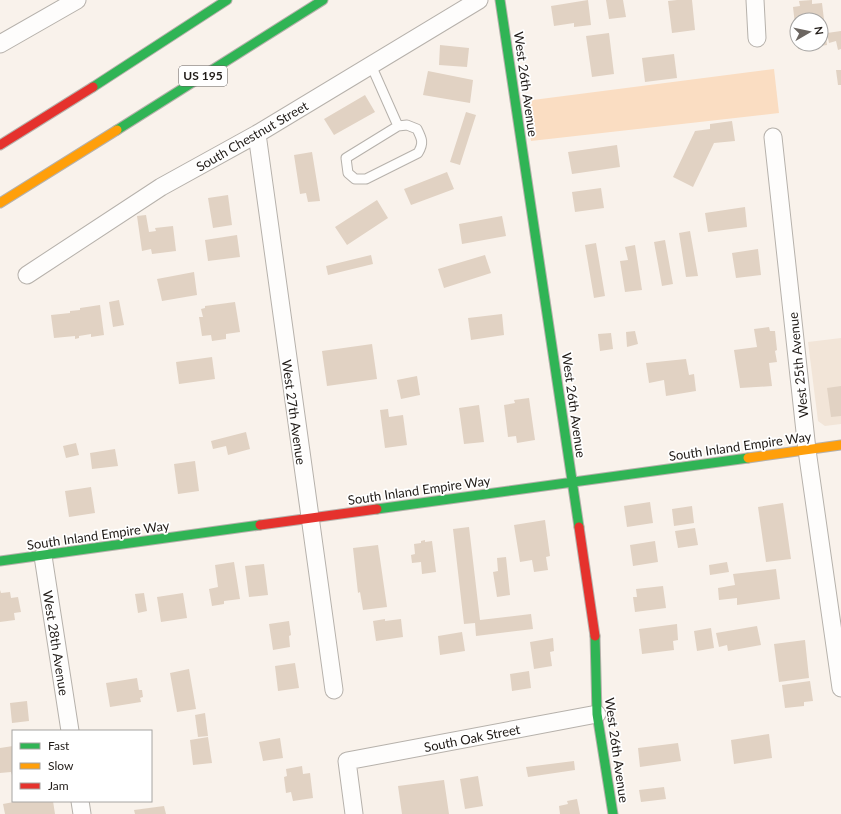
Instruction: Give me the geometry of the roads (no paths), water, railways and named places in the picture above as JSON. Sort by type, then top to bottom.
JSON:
[{"type":"main road","points":[[0,145],[103,81],[228,0]]},
{"type":"main road","name":"US 195","points":[[0,204],[83,153],[250,45],[323,0]]},
{"type":"main road","name":"West 26th Avenue","points":[[500,0],[595,637],[597,714],[613,814]]},
{"type":"main road","name":"South Inland Empire Way","points":[[0,561],[841,445]]},
{"type":"street","points":[[0,44],[77,0]]},
{"type":"street","name":"South Chestnut Street","points":[[27,275],[161,187],[256,134],[479,0]]},
{"type":"street","points":[[756,0],[757,38]]},
{"type":"street","name":"West 27th Avenue","points":[[256,134],[334,690]]},
{"type":"street","name":"West 25th Avenue","points":[[773,137],[807,450],[841,688]]},
{"type":"street","name":"West 28th Avenue","points":[[43,556],[70,730]]},
{"type":"street","name":"South Oak Street","points":[[354,814],[347,762],[597,714]]},
{"type":"street","points":[[80,802],[82,814]]},
{"type":"lane","points":[[371,65],[398,126]]},
{"type":"lane","points":[[407,125],[417,129],[422,138],[422,146],[418,153],[366,179],[355,179],[348,173],[346,158],[398,126],[407,125]]}]
